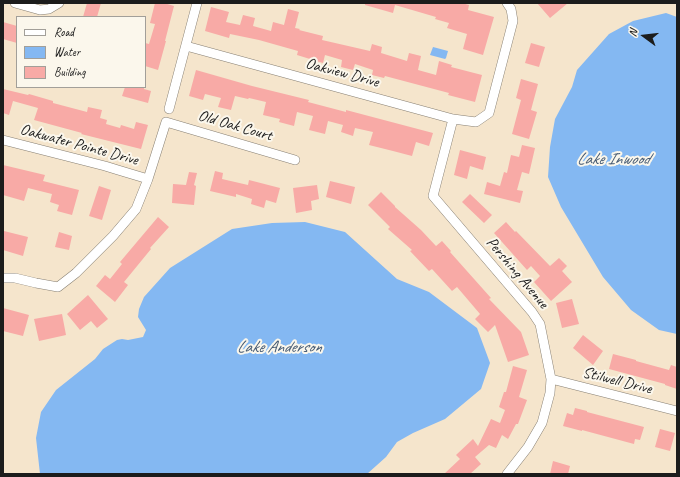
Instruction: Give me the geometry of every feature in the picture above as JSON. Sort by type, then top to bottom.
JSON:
[{"type":"street","points":[[15,3],[40,10],[49,9],[59,3]]},
{"type":"street","points":[[169,109],[197,3]]},
{"type":"street","name":"Oakview Drive","points":[[186,46],[453,119],[476,122],[489,113],[512,21],[511,9],[507,3]]},
{"type":"street","name":"Pershing Avenue","points":[[453,119],[433,196],[532,312],[540,324],[550,379],[550,393],[542,423],[528,447],[506,474]]},
{"type":"street","name":"Old Oak Court","points":[[148,179],[166,122],[295,160]]},
{"type":"street","name":"Oakwater Pointe Drive","points":[[3,140],[105,166],[148,179]]},
{"type":"street","points":[[3,278],[15,278],[58,287],[76,273],[103,247],[136,210],[148,179]]},
{"type":"street","name":"Stilwell Drive","points":[[550,379],[677,411]]},
{"type":"water","name":"Lake Inwood","points":[[666,13],[677,17],[677,334],[659,330],[631,310],[603,277],[561,207],[548,177],[550,147],[555,119],[572,87],[577,70],[609,34],[633,21]]},
{"type":"water","points":[[433,47],[448,51],[446,58],[430,55]]},
{"type":"water","name":"Lake Anderson","points":[[305,222],[345,232],[397,279],[429,292],[477,328],[490,363],[481,389],[445,419],[413,433],[397,442],[386,457],[367,474],[40,474],[36,438],[41,412],[56,390],[95,359],[103,349],[117,340],[128,340],[143,337],[146,330],[138,317],[139,309],[144,297],[170,268],[232,229],[272,223]]},
{"type":"building","points":[[87,3],[101,3],[97,16],[83,16]]},
{"type":"building","points":[[155,3],[164,3],[174,6],[158,70],[146,66],[146,43],[149,44],[155,24],[150,23]]},
{"type":"building","points":[[365,3],[462,3],[469,5],[468,10],[494,17],[483,55],[463,49],[467,34],[447,28],[449,23],[435,19],[436,17],[395,5],[393,13],[365,5]]},
{"type":"building","points":[[537,3],[568,3],[550,18]]},
{"type":"building","points":[[211,7],[229,12],[226,22],[240,25],[243,15],[255,18],[253,26],[271,31],[273,22],[284,25],[288,9],[299,12],[295,28],[323,36],[322,40],[370,51],[372,44],[382,47],[381,53],[407,61],[409,53],[421,56],[418,70],[436,75],[439,61],[452,65],[451,67],[482,75],[475,102],[448,95],[449,93],[385,76],[384,78],[372,75],[373,70],[355,64],[353,70],[341,67],[342,60],[325,55],[323,63],[297,55],[298,51],[259,40],[230,34],[229,38],[205,31]]},
{"type":"building","points":[[3,22],[16,26],[16,43],[3,39]]},
{"type":"building","points":[[531,43],[545,47],[539,67],[525,63]]},
{"type":"building","points":[[196,70],[309,100],[308,102],[346,112],[346,110],[433,133],[429,146],[416,142],[412,156],[369,145],[373,132],[355,128],[353,136],[341,132],[343,125],[328,121],[325,134],[309,130],[313,116],[297,112],[294,126],[279,122],[280,119],[263,115],[266,102],[235,96],[231,110],[218,107],[221,98],[205,94],[203,100],[189,96]]},
{"type":"building","points":[[521,79],[538,84],[531,110],[537,112],[529,139],[512,134],[521,100],[516,98]]},
{"type":"building","points":[[125,88],[144,88],[151,91],[148,103],[122,96]]},
{"type":"building","points":[[3,89],[29,94],[53,101],[53,103],[87,112],[88,107],[102,110],[100,118],[107,120],[106,124],[120,128],[121,125],[134,129],[136,122],[148,125],[141,149],[81,134],[82,133],[34,120],[38,108],[13,101],[9,115],[3,113]]},
{"type":"building","points":[[522,145],[535,148],[529,174],[522,172],[517,190],[523,191],[520,203],[484,194],[487,182],[500,186],[504,172],[507,173],[511,155],[519,157]]},
{"type":"building","points":[[460,150],[486,157],[483,170],[470,166],[467,179],[454,175]]},
{"type":"building","points":[[3,165],[45,175],[43,181],[79,190],[72,215],[57,211],[59,205],[50,202],[52,194],[28,188],[24,201],[3,195]]},
{"type":"building","points":[[215,171],[223,173],[222,179],[248,185],[249,180],[280,188],[276,203],[266,200],[264,208],[251,204],[252,199],[236,194],[236,197],[210,191]]},
{"type":"building","points":[[189,172],[197,173],[194,185],[196,186],[194,205],[172,203],[173,184],[186,185]]},
{"type":"building","points":[[330,181],[355,187],[351,204],[326,197]]},
{"type":"building","points":[[317,185],[319,199],[311,201],[312,210],[296,213],[293,188]]},
{"type":"building","points":[[99,186],[111,190],[102,220],[89,216]]},
{"type":"building","points":[[381,192],[436,246],[442,241],[491,298],[489,299],[521,332],[529,355],[508,362],[495,325],[488,332],[475,319],[480,314],[457,287],[452,291],[432,269],[429,271],[410,251],[412,250],[388,229],[390,227],[368,205]]},
{"type":"building","points":[[470,194],[492,215],[484,223],[462,202]]},
{"type":"building","points":[[158,217],[169,227],[150,248],[151,249],[124,282],[128,285],[115,302],[96,286],[105,275],[110,279],[122,264],[120,262]]},
{"type":"building","points":[[506,222],[550,266],[559,258],[567,266],[562,271],[572,282],[551,301],[534,282],[540,276],[531,266],[527,270],[494,233]]},
{"type":"building","points":[[4,231],[28,237],[23,256],[3,250]]},
{"type":"building","points":[[59,232],[72,236],[69,250],[55,247]]},
{"type":"building","points":[[88,295],[108,319],[97,328],[91,321],[80,330],[67,314]]},
{"type":"building","points":[[572,299],[579,324],[562,328],[556,303]]},
{"type":"building","points":[[3,308],[29,315],[23,336],[3,331]]},
{"type":"building","points":[[62,314],[66,335],[39,341],[34,319]]},
{"type":"building","points":[[583,335],[603,351],[593,365],[573,348]]},
{"type":"building","points":[[613,354],[669,370],[671,365],[677,367],[677,389],[665,384],[609,369]]},
{"type":"building","points":[[513,366],[527,370],[519,397],[527,400],[518,424],[516,424],[508,439],[502,435],[496,448],[489,445],[475,457],[481,464],[470,474],[444,474],[460,459],[456,455],[473,439],[478,446],[491,419],[500,423],[505,410],[499,407],[504,392],[506,392]]},
{"type":"building","points":[[575,408],[644,427],[640,440],[635,439],[634,444],[563,426],[567,413],[573,415]]},
{"type":"building","points":[[660,429],[675,433],[670,451],[655,447]]},
{"type":"building","points":[[553,461],[570,466],[568,474],[550,474]]}]
